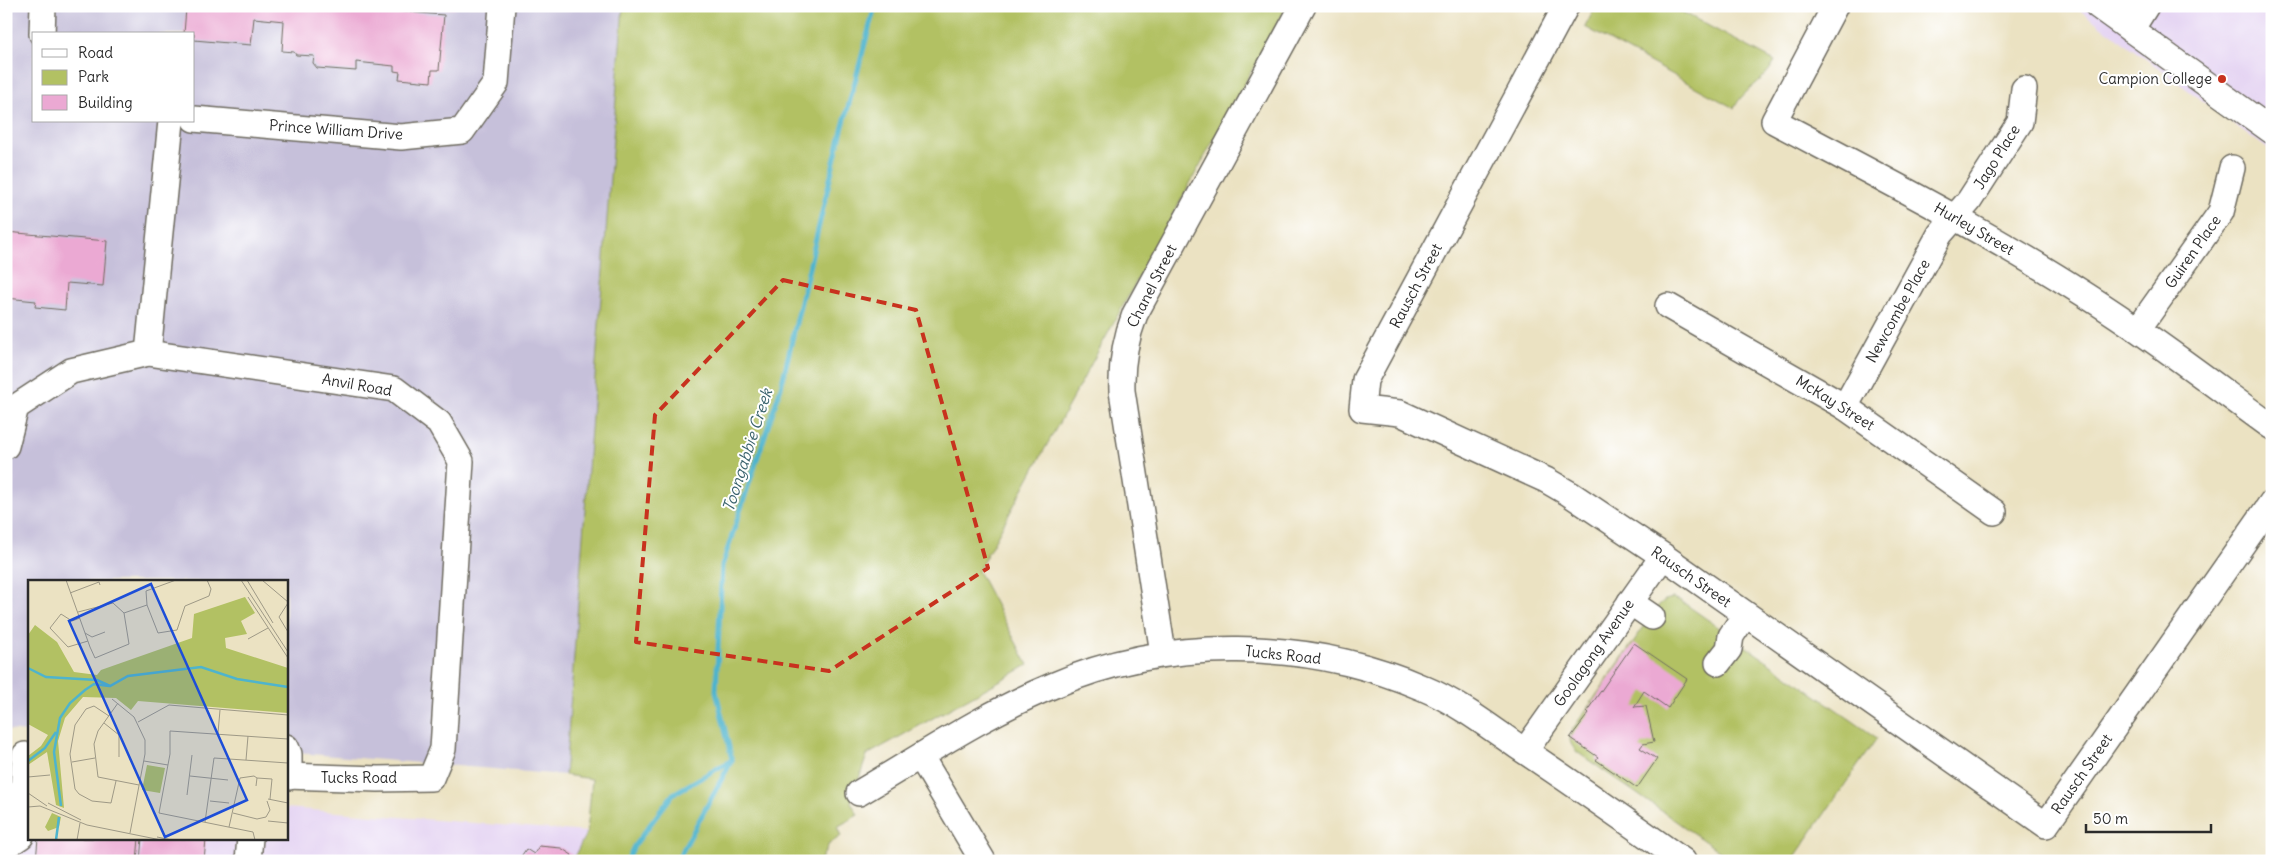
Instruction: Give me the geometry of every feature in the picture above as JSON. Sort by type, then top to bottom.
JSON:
[{"type":"street","points":[[42,32],[43,6]]},
{"type":"street","name":"Prince William Drive","points":[[195,119],[401,137],[462,131],[496,83],[502,6]]},
{"type":"street","name":"Chanel Street","points":[[1162,653],[1122,391],[1121,366],[1126,336],[1135,314],[1303,6]]},
{"type":"street","name":"Rausch Street","points":[[1566,6],[1365,380],[1362,409],[1400,413],[1546,480],[1663,556],[2046,825],[2272,502]]},
{"type":"street","name":"Hurley Street","points":[[1835,6],[1774,121],[1954,217],[2083,293],[2138,329],[2272,427]]},
{"type":"street","points":[[2098,6],[2272,131]]},
{"type":"street","points":[[2131,30],[2146,6]]},
{"type":"street","name":"Jago Place","points":[[1954,217],[1969,201],[2020,122],[2024,89]]},
{"type":"street","points":[[148,353],[171,122]]},
{"type":"street","name":"Guiren Place","points":[[2138,329],[2221,212],[2232,168]]},
{"type":"street","name":"Newcombe Place","points":[[1845,407],[1940,234],[1954,217]]},
{"type":"street","name":"McKay Street","points":[[1668,306],[1845,407],[1994,512]]},
{"type":"street","name":"Anvil Road","points":[[6,446],[16,407],[71,371],[148,353],[394,390],[439,423],[461,461],[443,749],[431,778]]},
{"type":"street","name":"Goolagong Avenue","points":[[1525,751],[1663,556]]},
{"type":"street","points":[[1630,602],[1652,617]]},
{"type":"street","points":[[1718,663],[1728,649],[1730,636],[1745,615]]},
{"type":"street","name":"Tucks Road","points":[[859,793],[979,721],[1052,686],[1106,666],[1162,653],[1250,650],[1296,654],[1346,662],[1424,688],[1469,713],[1683,861]]},
{"type":"street","points":[[288,752],[288,765]]},
{"type":"street","points":[[6,846],[21,836],[20,755]]},
{"type":"street","points":[[921,756],[983,861]]},
{"type":"street","name":"Tucks Road","points":[[288,776],[378,779],[431,778]]},
{"type":"street","points":[[248,861],[250,840]]},
{"type":"highlighted area","points":[[783,280],[916,310],[988,568],[829,671],[636,642],[655,415]]},
{"type":"shaded area","points":[[6,6],[623,6],[565,775],[288,752],[288,580],[28,580],[28,732],[6,730]]},
{"type":"shaded area","name":"Campion College","points":[[2074,6],[2272,6],[2272,152]]},
{"type":"shaded area","points":[[6,786],[28,788],[28,840],[288,840],[288,808],[587,832],[572,861],[6,861]]},
{"type":"green space","points":[[623,6],[1287,6],[978,571],[1028,665],[867,755],[851,802],[858,815],[837,827],[841,836],[829,844],[820,861],[572,861],[587,832],[592,779],[565,775]]},
{"type":"green space","points":[[1596,6],[1671,6],[1775,61],[1765,75],[1743,95],[1734,108],[1585,27]]},
{"type":"green space","points":[[1673,598],[1681,601],[1877,738],[1792,861],[1733,861],[1577,752],[1571,744],[1572,730],[1659,605],[1665,600]]},
{"type":"building","points":[[179,6],[369,6],[369,9],[444,15],[439,70],[432,70],[431,82],[399,79],[400,72],[394,71],[394,66],[356,62],[356,71],[317,68],[313,63],[314,56],[296,55],[294,52],[282,51],[284,21],[254,18],[251,45],[195,40],[195,32],[184,32],[186,8]]},
{"type":"building","points":[[435,6],[455,6],[454,9]]},
{"type":"building","points":[[6,232],[107,241],[103,286],[67,283],[65,310],[35,307],[36,301],[6,298]]},
{"type":"building","points":[[1634,643],[1687,679],[1668,708],[1644,691],[1634,707],[1646,706],[1654,742],[1643,744],[1640,748],[1657,759],[1637,788],[1596,760],[1598,757],[1570,738],[1589,713],[1587,711]]},
{"type":"building","points":[[38,840],[139,840],[137,861],[36,861]]},
{"type":"building","points":[[142,840],[206,840],[204,861],[140,861]]},
{"type":"building","points":[[539,846],[561,848],[572,855],[569,861],[518,861],[526,849],[534,854]]},
{"type":"waterway","name":"Toongabbie Creek","points":[[627,861],[634,846],[673,794],[732,760],[716,691],[722,566],[781,387],[837,149],[875,6]]},
{"type":"waterway","points":[[677,861],[732,760]]},
{"type":"place","name":"Campion College","points":[[2222,79]]}]
